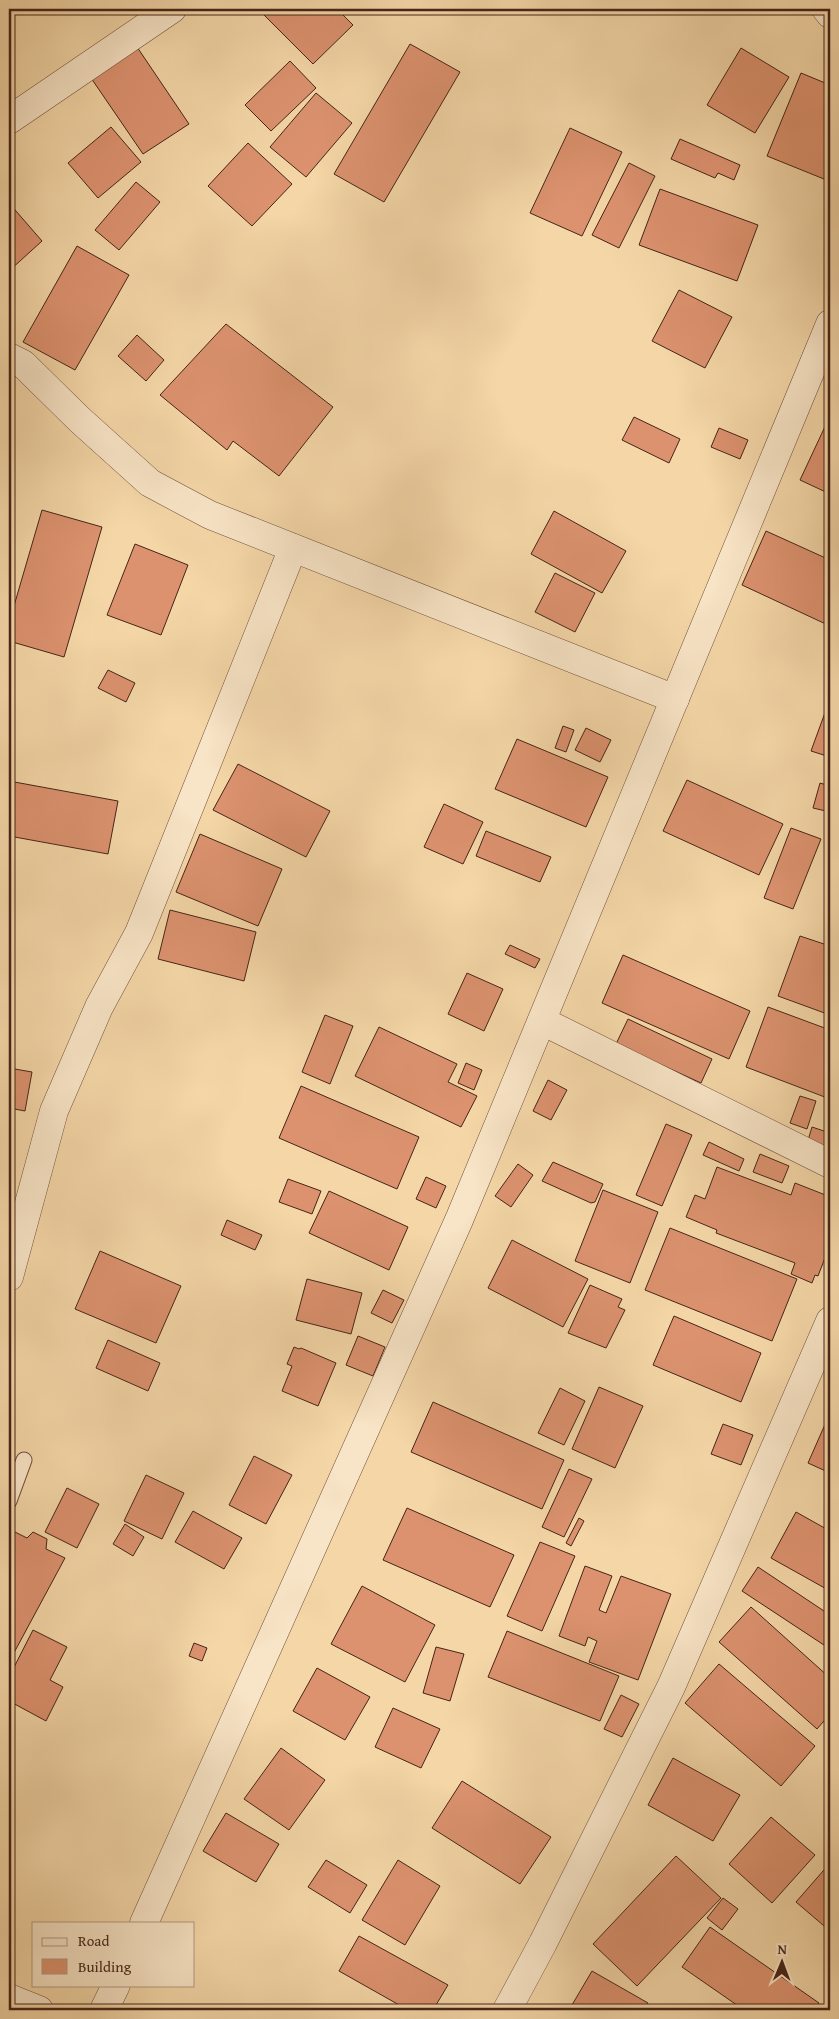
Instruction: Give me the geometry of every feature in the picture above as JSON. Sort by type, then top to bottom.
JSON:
[{"type":"street","points":[[9,120],[172,9]]},
{"type":"street","points":[[826,9],[830,14]]},
{"type":"street","points":[[144,1922],[455,1230],[830,324]]},
{"type":"street","points":[[9,357],[23,364],[80,420],[150,483],[210,515],[675,699]]},
{"type":"street","points":[[9,1277],[54,1110],[99,1008],[139,934],[293,548]]},
{"type":"street","points":[[542,1022],[830,1164]]},
{"type":"street","points":[[507,2010],[543,1943],[672,1687],[830,1320]]},
{"type":"street","points":[[104,2010],[116,1986]]},
{"type":"street","points":[[9,1998],[39,2010]]},
{"type":"lane","points":[[9,1501],[24,1460]]},
{"type":"building","points":[[258,9],[337,9],[353,25],[313,64]]},
{"type":"building","points":[[135,44],[189,124],[143,154],[89,75]]},
{"type":"building","points":[[410,44],[460,72],[384,202],[334,174]]},
{"type":"building","points":[[741,48],[789,77],[755,133],[707,105]]},
{"type":"building","points":[[290,61],[316,88],[271,131],[245,105]]},
{"type":"building","points":[[801,73],[830,85],[830,163],[824,179],[767,156]]},
{"type":"building","points":[[316,93],[352,123],[306,177],[270,147]]},
{"type":"building","points":[[111,127],[141,162],[98,198],[68,163]]},
{"type":"building","points":[[570,128],[622,152],[582,236],[530,213]]},
{"type":"building","points":[[680,139],[740,165],[734,180],[718,173],[715,178],[671,159]]},
{"type":"building","points":[[248,143],[292,184],[252,226],[208,186]]},
{"type":"building","points":[[629,163],[655,176],[619,248],[592,235]]},
{"type":"building","points":[[136,182],[160,202],[119,250],[95,230]]},
{"type":"building","points":[[660,189],[758,225],[737,281],[639,245]]},
{"type":"building","points":[[9,203],[42,241],[9,271]]},
{"type":"building","points":[[77,246],[129,275],[75,370],[23,342]]},
{"type":"building","points":[[679,290],[732,317],[705,368],[652,341]]},
{"type":"building","points":[[226,324],[333,407],[279,476],[233,441],[227,450],[160,395]]},
{"type":"building","points":[[137,335],[164,360],[146,381],[118,356]]},
{"type":"building","points":[[634,417],[680,439],[669,463],[622,440]]},
{"type":"building","points":[[830,418],[830,494],[800,480]]},
{"type":"building","points":[[719,428],[748,440],[740,459],[711,447]]},
{"type":"building","points":[[42,510],[102,527],[64,657],[9,641],[9,623]]},
{"type":"building","points":[[554,511],[626,551],[602,593],[531,554]]},
{"type":"building","points":[[766,531],[830,560],[830,626],[742,585]]},
{"type":"building","points":[[135,544],[188,565],[161,635],[107,615]]},
{"type":"building","points":[[555,573],[595,593],[575,632],[535,612]]},
{"type":"building","points":[[108,670],[135,683],[126,702],[98,688]]},
{"type":"building","points":[[830,699],[830,757],[811,751]]},
{"type":"building","points":[[563,726],[574,730],[566,752],[555,748]]},
{"type":"building","points":[[586,728],[611,740],[600,762],[575,750]]},
{"type":"building","points":[[517,739],[608,777],[586,827],[495,789]]},
{"type":"building","points":[[238,764],[330,811],[306,857],[213,810]]},
{"type":"building","points":[[687,780],[783,824],[759,875],[663,831]]},
{"type":"building","points":[[9,781],[118,801],[108,854],[9,836]]},
{"type":"building","points":[[820,783],[830,786],[830,812],[813,808]]},
{"type":"building","points":[[444,804],[483,822],[463,864],[424,847]]},
{"type":"building","points":[[791,828],[821,839],[793,909],[764,898]]},
{"type":"building","points":[[486,831],[551,857],[540,882],[476,856]]},
{"type":"building","points":[[200,834],[282,869],[258,926],[176,892]]},
{"type":"building","points":[[170,910],[256,932],[244,981],[158,959]]},
{"type":"building","points":[[800,936],[830,946],[830,1015],[778,996]]},
{"type":"building","points":[[510,945],[540,959],[535,968],[505,954]]},
{"type":"building","points":[[623,955],[750,1011],[729,1059],[602,1003]]},
{"type":"building","points":[[467,973],[503,989],[484,1031],[448,1014]]},
{"type":"building","points":[[768,1007],[830,1030],[830,1099],[746,1067]]},
{"type":"building","points":[[325,1015],[353,1026],[330,1084],[302,1072]]},
{"type":"building","points":[[628,1019],[712,1059],[701,1083],[616,1044]]},
{"type":"building","points":[[379,1027],[457,1064],[448,1082],[477,1096],[461,1127],[355,1076]]},
{"type":"building","points":[[466,1063],[482,1070],[474,1090],[458,1083]]},
{"type":"building","points":[[9,1068],[32,1072],[25,1111],[9,1108]]},
{"type":"building","points":[[548,1080],[567,1090],[551,1120],[533,1111]]},
{"type":"building","points":[[301,1086],[419,1137],[397,1189],[279,1138]]},
{"type":"building","points":[[800,1096],[816,1101],[807,1129],[790,1123]]},
{"type":"building","points":[[666,1124],[692,1135],[662,1206],[636,1195]]},
{"type":"building","points":[[812,1127],[830,1133],[830,1157],[805,1150]]},
{"type":"building","points":[[709,1142],[744,1159],[739,1171],[703,1155]]},
{"type":"building","points":[[760,1154],[789,1166],[782,1183],[753,1172]]},
{"type":"building","points":[[553,1162],[603,1184],[595,1202],[591,1203],[542,1181]]},
{"type":"building","points":[[518,1164],[533,1175],[511,1207],[495,1196]]},
{"type":"building","points":[[717,1167],[791,1195],[795,1183],[828,1196],[825,1204],[830,1207],[830,1245],[818,1276],[815,1275],[812,1283],[791,1274],[795,1263],[716,1233],[717,1230],[686,1217],[695,1195],[705,1199]]},
{"type":"building","points":[[426,1177],[446,1186],[436,1208],[416,1199]]},
{"type":"building","points":[[288,1179],[321,1191],[312,1214],[279,1202]]},
{"type":"building","points":[[603,1190],[658,1212],[630,1283],[575,1261]]},
{"type":"building","points":[[329,1191],[408,1227],[389,1270],[309,1233]]},
{"type":"building","points":[[227,1220],[262,1235],[255,1250],[221,1235]]},
{"type":"building","points":[[670,1228],[797,1279],[772,1341],[645,1290]]},
{"type":"building","points":[[512,1240],[588,1279],[563,1327],[488,1288]]},
{"type":"building","points":[[100,1251],[181,1286],[156,1343],[75,1309]]},
{"type":"building","points":[[307,1279],[362,1293],[351,1334],[296,1320]]},
{"type":"building","points":[[590,1285],[622,1299],[618,1307],[625,1310],[606,1348],[568,1333]]},
{"type":"building","points":[[383,1290],[404,1300],[392,1323],[371,1313]]},
{"type":"building","points":[[674,1316],[761,1353],[741,1402],[653,1365]]},
{"type":"building","points":[[358,1336],[385,1347],[373,1376],[346,1365]]},
{"type":"building","points":[[108,1340],[160,1363],[148,1391],[96,1368]]},
{"type":"building","points":[[294,1347],[301,1348],[336,1363],[318,1406],[282,1391],[292,1366],[287,1364]]},
{"type":"building","points":[[599,1387],[643,1406],[615,1468],[572,1449]]},
{"type":"building","points":[[560,1388],[585,1401],[564,1445],[538,1433]]},
{"type":"building","points":[[433,1402],[564,1460],[542,1509],[411,1452]]},
{"type":"building","points":[[830,1413],[830,1473],[808,1463]]},
{"type":"building","points":[[723,1424],[753,1435],[741,1465],[711,1454]]},
{"type":"building","points":[[254,1456],[292,1475],[266,1524],[229,1505]]},
{"type":"building","points":[[569,1469],[592,1479],[564,1537],[542,1527]]},
{"type":"building","points":[[146,1475],[184,1493],[162,1539],[124,1521]]},
{"type":"building","points":[[67,1488],[99,1504],[77,1548],[45,1532]]},
{"type":"building","points":[[407,1508],[514,1555],[490,1607],[383,1560]]},
{"type":"building","points":[[193,1511],[242,1538],[224,1569],[175,1542]]},
{"type":"building","points":[[796,1512],[830,1531],[830,1591],[771,1558]]},
{"type":"building","points":[[579,1518],[584,1521],[571,1546],[566,1543]]},
{"type":"building","points":[[125,1524],[144,1537],[133,1556],[113,1544]]},
{"type":"building","points":[[9,1529],[27,1538],[33,1532],[47,1539],[46,1549],[65,1558],[9,1662]]},
{"type":"building","points":[[540,1542],[575,1556],[542,1631],[507,1616]]},
{"type":"building","points":[[585,1566],[612,1576],[599,1610],[606,1613],[621,1576],[671,1594],[638,1680],[589,1662],[597,1641],[588,1637],[585,1646],[559,1636]]},
{"type":"building","points":[[758,1567],[830,1615],[830,1649],[742,1591]]},
{"type":"building","points":[[362,1586],[435,1625],[405,1682],[331,1644]]},
{"type":"building","points":[[751,1607],[830,1678],[830,1714],[817,1729],[719,1642]]},
{"type":"building","points":[[33,1630],[67,1647],[50,1680],[63,1687],[46,1721],[9,1701],[9,1677]]},
{"type":"building","points":[[507,1631],[619,1676],[600,1721],[488,1677]]},
{"type":"building","points":[[194,1643],[207,1648],[202,1661],[189,1656]]},
{"type":"building","points":[[436,1647],[464,1654],[450,1701],[423,1693]]},
{"type":"building","points":[[719,1664],[815,1746],[781,1786],[685,1703]]},
{"type":"building","points":[[317,1668],[370,1697],[345,1740],[293,1711]]},
{"type":"building","points":[[621,1695],[639,1704],[622,1737],[604,1729]]},
{"type":"building","points":[[393,1708],[440,1729],[421,1768],[375,1747]]},
{"type":"building","points":[[281,1748],[325,1780],[289,1830],[244,1799]]},
{"type":"building","points":[[673,1758],[740,1795],[713,1841],[648,1805]]},
{"type":"building","points":[[462,1781],[551,1837],[520,1884],[432,1828]]},
{"type":"building","points":[[226,1813],[279,1844],[256,1882],[203,1851]]},
{"type":"building","points":[[771,1817],[815,1855],[772,1903],[729,1864]]},
{"type":"building","points":[[676,1856],[721,1898],[637,1986],[593,1944]]},
{"type":"building","points":[[326,1860],[367,1885],[350,1913],[308,1887]]},
{"type":"building","points":[[398,1860],[440,1886],[405,1945],[362,1920]]},
{"type":"building","points":[[830,1863],[830,1931],[796,1902]]},
{"type":"building","points":[[723,1898],[738,1909],[722,1930],[707,1918]]},
{"type":"building","points":[[710,1927],[819,2003],[814,2010],[744,2010],[682,1967]]},
{"type":"building","points":[[359,1936],[448,1985],[433,2010],[408,2010],[339,1971]]},
{"type":"building","points":[[592,1971],[648,2003],[644,2010],[569,2010]]}]
